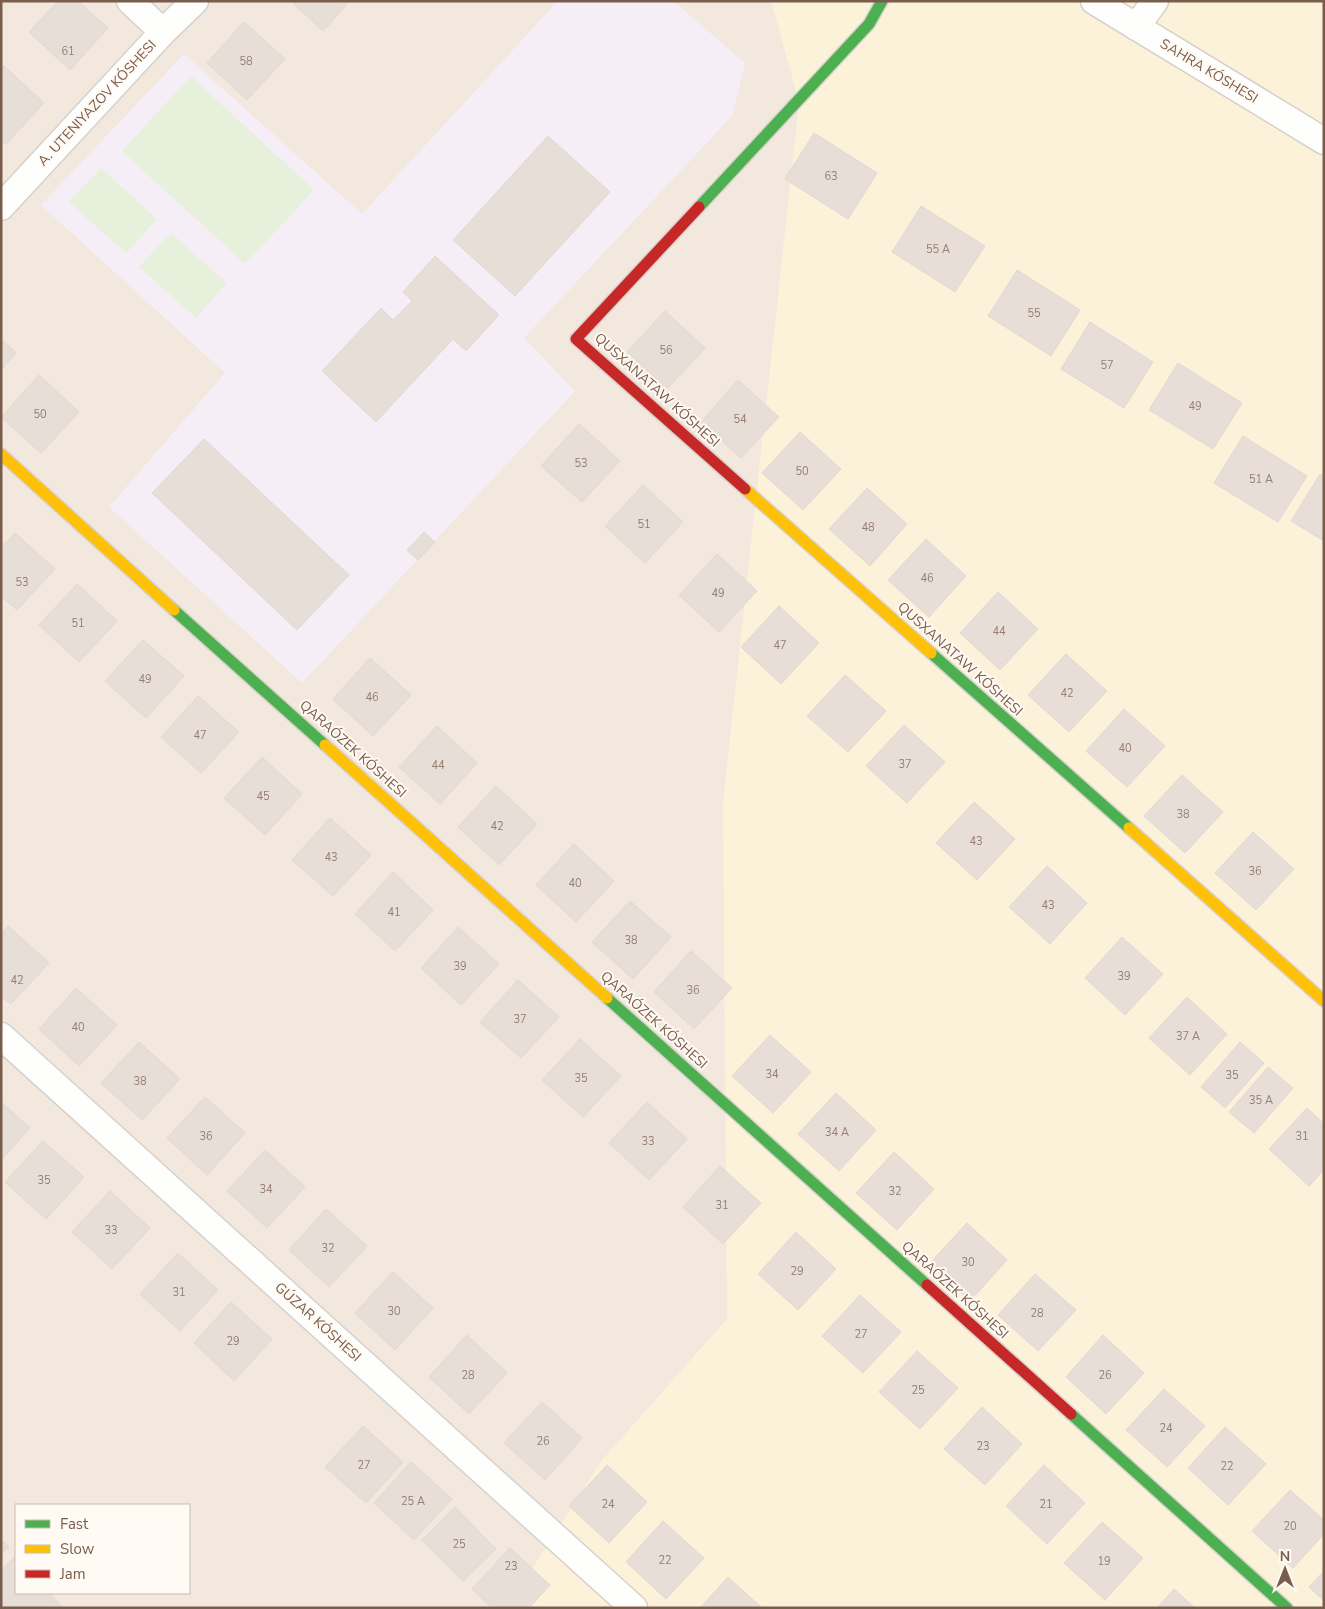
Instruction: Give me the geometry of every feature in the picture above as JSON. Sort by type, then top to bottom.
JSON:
[{"type":"street","points":[[130,1],[163,32]]},
{"type":"street","name":"A. UTENIYAZOV KÓSHESI","points":[[1,207],[163,32],[195,1]]},
{"type":"street","name":"QUSXANATAW KÓSHESI","points":[[882,1],[869,24],[576,339],[1324,1002]]},
{"type":"street","name":"SAHRA KÓSHESI","points":[[1094,1],[1324,141]]},
{"type":"street","points":[[1136,27],[1155,1]]},
{"type":"street","name":"QARAÓZEK KÓSHESI","points":[[1,454],[1287,1608]]},
{"type":"street","name":"GÚZAR KÓSHESI","points":[[1,1036],[634,1608]]},
{"type":"shaded area","points":[[1,1],[1324,1],[1324,1608],[1,1608]]},
{"type":"shaded area","points":[[558,1],[673,1],[745,63],[732,116],[524,338],[575,391],[302,683],[109,507],[225,373],[41,205],[184,54],[362,214]]},
{"type":"green space","points":[[191,76],[314,190],[245,264],[122,151]]},
{"type":"green space","points":[[101,168],[157,219],[126,253],[69,202]]},
{"type":"green space","points":[[171,233],[227,283],[196,318],[139,267]]},
{"type":"sand","points":[[771,1],[1324,1],[1324,1608],[507,1608],[602,1460],[727,1319],[723,802],[799,102]]},
{"type":"building","points":[[58,1],[78,1],[108,28],[70,70],[29,32]]},
{"type":"building","points":[[291,1],[350,1],[323,31]]},
{"type":"building","points":[[244,22],[285,59],[247,100],[207,63]]},
{"type":"building","points":[[4,66],[44,103],[6,144],[1,140],[1,69]]},
{"type":"building","points":[[814,133],[877,173],[848,219],[785,179]]},
{"type":"building","points":[[548,136],[610,192],[515,296],[453,240]]},
{"type":"building","points":[[921,206],[985,246],[955,292],[892,252]]},
{"type":"building","points":[[435,256],[499,315],[466,351],[453,339],[376,422],[322,371],[381,308],[393,320],[412,301],[403,292]]},
{"type":"building","points":[[1017,270],[1080,310],[1051,356],[988,316]]},
{"type":"building","points":[[665,311],[705,348],[667,389],[627,352]]},
{"type":"building","points":[[1090,322],[1153,362],[1124,408],[1061,369]]},
{"type":"building","points":[[1,339],[16,353],[1,370]]},
{"type":"building","points":[[1178,363],[1242,403],[1213,449],[1149,410]]},
{"type":"building","points":[[39,375],[79,412],[41,453],[1,417]]},
{"type":"building","points":[[738,380],[779,417],[741,458],[701,422]]},
{"type":"building","points":[[579,424],[620,461],[582,502],[541,466]]},
{"type":"building","points":[[800,432],[841,469],[803,510],[762,473]]},
{"type":"building","points":[[1243,436],[1307,476],[1278,522],[1214,483]]},
{"type":"building","points":[[204,439],[349,575],[297,630],[152,493]]},
{"type":"building","points":[[1320,474],[1324,476],[1324,541],[1291,521]]},
{"type":"building","points":[[643,485],[683,522],[645,563],[605,526]]},
{"type":"building","points":[[867,488],[907,524],[870,566],[829,529]]},
{"type":"building","points":[[424,532],[435,542],[418,560],[407,550]]},
{"type":"building","points":[[15,533],[55,569],[17,610],[1,596],[1,547]]},
{"type":"building","points":[[926,539],[966,576],[929,617],[888,580]]},
{"type":"building","points":[[717,554],[757,591],[719,632],[679,595]]},
{"type":"building","points":[[77,584],[117,621],[79,662],[39,625]]},
{"type":"building","points":[[998,592],[1038,629],[1000,670],[960,633]]},
{"type":"building","points":[[779,606],[819,643],[781,684],[741,647]]},
{"type":"building","points":[[143,640],[184,676],[146,718],[105,681]]},
{"type":"building","points":[[1066,654],[1107,691],[1069,732],[1028,695]]},
{"type":"building","points":[[370,658],[411,695],[373,736],[333,699]]},
{"type":"building","points":[[845,675],[886,711],[848,752],[807,716]]},
{"type":"building","points":[[198,696],[239,732],[201,773],[161,737]]},
{"type":"building","points":[[1124,709],[1165,746],[1127,787],[1086,751]]},
{"type":"building","points":[[904,725],[945,762],[907,803],[866,766]]},
{"type":"building","points":[[437,726],[477,763],[440,804],[399,767]]},
{"type":"building","points":[[262,757],[302,794],[265,835],[224,798]]},
{"type":"building","points":[[1182,775],[1223,812],[1185,853],[1144,816]]},
{"type":"building","points":[[496,786],[537,824],[499,865],[458,827]]},
{"type":"building","points":[[974,802],[1015,839],[977,880],[936,843]]},
{"type":"building","points":[[330,818],[371,855],[333,896],[292,860]]},
{"type":"building","points":[[1253,832],[1294,869],[1256,910],[1215,873]]},
{"type":"building","points":[[574,844],[614,881],[576,922],[536,885]]},
{"type":"building","points":[[1047,866],[1087,903],[1050,944],[1009,907]]},
{"type":"building","points":[[393,872],[433,910],[395,951],[355,914]]},
{"type":"building","points":[[630,901],[671,937],[633,979],[592,942]]},
{"type":"building","points":[[8,926],[49,963],[11,1004],[1,996],[1,934]]},
{"type":"building","points":[[458,927],[499,964],[461,1005],[421,968]]},
{"type":"building","points":[[1122,937],[1163,974],[1125,1015],[1085,978]]},
{"type":"building","points":[[691,951],[732,988],[694,1029],[654,992]]},
{"type":"building","points":[[518,980],[559,1017],[521,1058],[480,1022]]},
{"type":"building","points":[[76,988],[117,1025],[79,1066],[39,1029]]},
{"type":"building","points":[[1187,997],[1227,1034],[1190,1075],[1149,1038]]},
{"type":"building","points":[[770,1035],[811,1072],[773,1113],[732,1076]]},
{"type":"building","points":[[580,1039],[621,1076],[583,1117],[542,1080]]},
{"type":"building","points":[[139,1042],[180,1079],[142,1120],[101,1083]]},
{"type":"building","points":[[1240,1042],[1264,1063],[1225,1108],[1201,1087]]},
{"type":"building","points":[[1268,1067],[1293,1088],[1254,1133],[1229,1112]]},
{"type":"building","points":[[836,1093],[876,1130],[839,1171],[798,1134]]},
{"type":"building","points":[[205,1097],[245,1133],[207,1175],[167,1138]]},
{"type":"building","points":[[1,1102],[30,1128],[1,1160]]},
{"type":"building","points":[[647,1102],[687,1139],[649,1180],[609,1143]]},
{"type":"building","points":[[1307,1108],[1324,1124],[1324,1170],[1309,1186],[1269,1149]]},
{"type":"building","points":[[43,1141],[84,1177],[46,1219],[5,1182]]},
{"type":"building","points":[[265,1150],[305,1187],[267,1228],[227,1191]]},
{"type":"building","points":[[894,1152],[934,1189],[897,1230],[856,1193]]},
{"type":"building","points":[[720,1166],[761,1203],[723,1244],[683,1207]]},
{"type":"building","points":[[110,1191],[150,1228],[112,1269],[72,1232]]},
{"type":"building","points":[[326,1209],[367,1246],[329,1287],[289,1250]]},
{"type":"building","points":[[967,1223],[1007,1260],[970,1301],[929,1264]]},
{"type":"building","points":[[796,1232],[836,1269],[798,1310],[758,1274]]},
{"type":"building","points":[[178,1253],[218,1290],[180,1331],[140,1294]]},
{"type":"building","points":[[393,1272],[433,1308],[395,1350],[355,1313]]},
{"type":"building","points":[[1035,1274],[1076,1310],[1038,1351],[998,1315]]},
{"type":"building","points":[[860,1295],[901,1332],[863,1373],[822,1336]]},
{"type":"building","points":[[231,1302],[272,1339],[234,1381],[194,1343]]},
{"type":"building","points":[[467,1335],[507,1373],[469,1414],[429,1377]]},
{"type":"building","points":[[1103,1335],[1144,1373],[1106,1414],[1066,1377]]},
{"type":"building","points":[[917,1351],[958,1388],[920,1429],[879,1392]]},
{"type":"building","points":[[1164,1389],[1205,1426],[1167,1467],[1126,1430]]},
{"type":"building","points":[[542,1402],[582,1438],[545,1480],[504,1443]]},
{"type":"building","points":[[982,1407],[1022,1444],[985,1485],[944,1449]]},
{"type":"building","points":[[363,1426],[403,1462],[366,1503],[325,1467]]},
{"type":"building","points":[[1225,1427],[1266,1464],[1228,1505],[1188,1468]]},
{"type":"building","points":[[411,1462],[452,1499],[414,1540],[374,1503]]},
{"type":"building","points":[[607,1465],[647,1502],[609,1543],[569,1506]]},
{"type":"building","points":[[1044,1465],[1085,1503],[1047,1544],[1006,1506]]},
{"type":"building","points":[[1290,1490],[1324,1520],[1324,1534],[1293,1568],[1252,1531]]},
{"type":"building","points":[[455,1507],[496,1549],[463,1581],[422,1540]]},
{"type":"building","points":[[663,1521],[704,1558],[666,1599],[626,1562]]},
{"type":"building","points":[[1102,1522],[1143,1558],[1105,1600],[1064,1563]]},
{"type":"building","points":[[1,1539],[9,1547],[1,1554]]},
{"type":"building","points":[[510,1548],[550,1585],[529,1608],[492,1608],[472,1589]]},
{"type":"building","points":[[15,1557],[15,1594],[50,1594],[63,1608],[1,1608],[1,1570]]},
{"type":"building","points":[[1324,1571],[1324,1601],[1309,1587]]},
{"type":"building","points":[[728,1577],[762,1608],[700,1608]]},
{"type":"building","points":[[1174,1589],[1195,1608],[1157,1608]]},
{"type":"traffic: fast","points":[[699,207],[869,24],[882,1]]},
{"type":"traffic: fast","points":[[174,610],[325,745]]},
{"type":"traffic: fast","points":[[931,653],[1129,828]]},
{"type":"traffic: fast","points":[[607,998],[927,1285]]},
{"type":"traffic: fast","points":[[1071,1414],[1287,1608]]},
{"type":"traffic: slow","points":[[1,454],[174,610]]},
{"type":"traffic: slow","points":[[745,489],[931,653]]},
{"type":"traffic: slow","points":[[325,745],[607,998]]},
{"type":"traffic: slow","points":[[1129,828],[1324,1001]]},
{"type":"traffic: jam","points":[[699,207],[576,339],[745,489]]},
{"type":"traffic: jam","points":[[927,1285],[1071,1414]]}]
